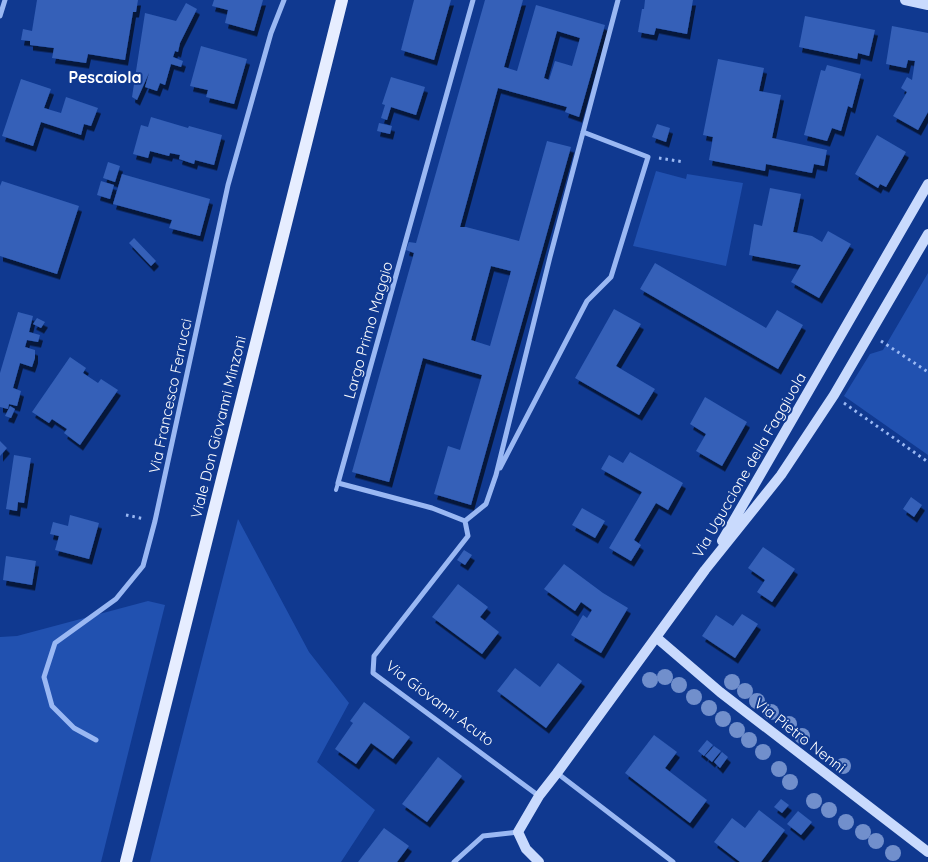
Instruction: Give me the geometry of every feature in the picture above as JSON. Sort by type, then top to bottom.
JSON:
[{"type":"main road","name":"Viale Don Giovanni Minzoni","points":[[126,862],[342,0]]},
{"type":"street","points":[[0,16],[5,0]]},
{"type":"street","name":"Via Francesco Ferrucci","points":[[96,740],[74,728],[52,706],[44,677],[55,644],[116,599],[143,566],[155,521],[228,185],[271,33],[284,0]]},
{"type":"street","name":"Largo Primo Maggio","points":[[338,483],[473,0]]},
{"type":"street","points":[[338,483],[432,508],[465,521],[486,504],[496,475],[550,257],[618,0]]},
{"type":"street","points":[[905,0],[928,5]]},
{"type":"street","points":[[496,475],[587,301],[610,277],[648,156],[583,132]]},
{"type":"street","name":"Via Uguccione della Faggiuola","points":[[706,570],[928,184]]},
{"type":"street","name":"Via Uguccione della Faggiuola","points":[[657,638],[706,570],[781,475],[834,395],[928,234]]},
{"type":"street","name":"Via Giovanni Acuto","points":[[465,521],[468,536],[374,656],[374,673],[539,796]]},
{"type":"street","points":[[518,832],[539,796],[657,638]]},
{"type":"street","name":"Via Pietro Nenni","points":[[657,638],[720,692],[928,852]]},
{"type":"street","points":[[557,773],[673,862]]},
{"type":"street","points":[[454,862],[483,836],[518,832]]},
{"type":"street","points":[[518,832],[526,849],[539,862]]},
{"type":"lane","points":[[336,490],[338,483]]},
{"type":"path","points":[[648,156],[684,162]]},
{"type":"path","points":[[870,333],[928,372]]},
{"type":"path","points":[[834,395],[928,462]]},
{"type":"path","points":[[126,515],[155,521]]},
{"type":"shaded area","points":[[656,171],[686,179],[687,174],[743,183],[726,266],[633,246]]},
{"type":"shaded area","points":[[928,273],[928,455],[844,396],[870,354],[883,350]]},
{"type":"shaded area","points":[[238,519],[309,652],[349,703],[317,762],[375,810],[341,862],[150,862]]},
{"type":"shaded area","points":[[148,601],[165,605],[101,862],[0,862],[0,637],[17,636]]},
{"type":"building","points":[[37,0],[138,0],[136,12],[133,12],[125,60],[88,54],[86,63],[52,58],[54,48],[30,45],[30,41],[21,40],[23,29],[32,31]]},
{"type":"building","points":[[214,0],[263,0],[254,31],[225,23],[228,10],[212,6]]},
{"type":"building","points":[[414,0],[451,0],[434,60],[401,50]]},
{"type":"building","points":[[485,0],[523,0],[504,67],[517,71],[536,5],[605,25],[579,117],[565,112],[567,107],[498,88],[460,227],[519,241],[547,141],[571,147],[471,505],[434,494],[448,446],[460,450],[482,375],[423,358],[389,482],[352,472],[414,253],[406,250],[409,242],[416,243]],"holes":[[[557,31],[580,38],[572,66],[555,61],[549,80],[544,78]],[[491,266],[511,271],[490,346],[471,340]]]},
{"type":"building","points":[[645,0],[693,0],[687,34],[656,28],[654,35],[638,32]]},
{"type":"building","points":[[186,3],[197,9],[180,43],[178,52],[175,51],[173,57],[183,61],[181,67],[171,64],[165,85],[160,83],[157,91],[145,87],[149,73],[137,100],[132,97],[145,13],[176,21]]},
{"type":"building","points":[[805,16],[875,30],[869,56],[858,53],[857,59],[799,47]]},
{"type":"building","points":[[892,26],[928,33],[928,112],[918,130],[893,116],[907,92],[901,88],[907,77],[912,80],[915,61],[908,60],[906,68],[886,64]]},
{"type":"building","points":[[201,46],[247,59],[234,104],[206,97],[208,90],[190,86]]},
{"type":"building","points":[[718,59],[764,68],[759,91],[781,95],[772,138],[827,150],[824,166],[814,164],[812,173],[766,164],[765,171],[709,160],[713,137],[703,135]]},
{"type":"building","points":[[827,65],[861,74],[852,108],[848,106],[841,131],[832,128],[827,141],[804,135],[821,70],[825,71]]},
{"type":"building","points":[[391,77],[425,87],[416,115],[391,107],[387,120],[381,118],[385,105],[382,104]]},
{"type":"building","points":[[21,79],[51,89],[44,108],[61,113],[66,97],[98,108],[91,126],[84,124],[81,135],[41,122],[33,146],[2,136]]},
{"type":"building","points":[[151,117],[188,128],[189,126],[222,135],[214,165],[195,160],[194,164],[179,159],[180,155],[170,153],[169,156],[150,151],[148,158],[133,154],[141,125],[148,127]]},
{"type":"building","points":[[379,123],[392,126],[390,134],[377,131]]},
{"type":"building","points":[[657,124],[670,128],[666,142],[652,137]]},
{"type":"building","points":[[877,135],[906,152],[886,187],[880,184],[878,188],[855,174]]},
{"type":"building","points":[[108,162],[120,166],[115,182],[103,178]]},
{"type":"building","points":[[122,174],[210,199],[200,236],[169,228],[172,220],[113,204]]},
{"type":"building","points":[[2,181],[79,206],[57,274],[0,256],[0,186]]},
{"type":"building","points":[[101,181],[114,185],[110,199],[97,195]]},
{"type":"building","points":[[770,188],[801,194],[793,232],[812,236],[822,242],[828,231],[851,244],[819,298],[791,282],[801,265],[749,255],[754,224],[762,226]]},
{"type":"building","points":[[134,238],[156,261],[151,266],[129,243]]},
{"type":"building","points":[[655,263],[766,328],[777,310],[803,325],[778,369],[640,289]]},
{"type":"building","points":[[614,309],[641,324],[616,366],[655,389],[639,415],[575,378]]},
{"type":"building","points":[[18,312],[33,316],[29,332],[40,335],[38,342],[27,340],[25,347],[35,350],[35,358],[32,367],[20,363],[13,388],[21,391],[17,406],[9,404],[8,409],[0,407],[0,373]]},
{"type":"building","points":[[37,318],[45,322],[41,328],[33,324]]},
{"type":"building","points":[[70,357],[86,368],[83,373],[98,383],[101,379],[118,390],[80,445],[64,433],[67,429],[52,419],[49,423],[32,412]]},
{"type":"building","points":[[705,397],[747,422],[722,466],[696,451],[706,434],[690,424]]},
{"type":"building","points":[[10,406],[15,409],[11,418],[5,416]]},
{"type":"building","points":[[0,441],[7,448],[0,456]]},
{"type":"building","points":[[630,452],[683,483],[668,510],[656,503],[634,540],[641,545],[631,561],[609,548],[642,492],[601,469],[609,455],[623,463]]},
{"type":"building","points":[[14,455],[31,458],[24,503],[18,502],[17,511],[6,509]]},
{"type":"building","points":[[911,497],[922,505],[914,517],[903,509]]},
{"type":"building","points":[[582,508],[605,521],[595,538],[572,525]]},
{"type":"building","points":[[70,515],[99,523],[89,559],[55,550],[59,536],[50,534],[53,522],[68,526]]},
{"type":"building","points":[[763,547],[795,569],[772,602],[757,592],[765,580],[748,568]]},
{"type":"building","points":[[464,550],[472,555],[465,565],[457,560]]},
{"type":"building","points":[[6,556],[36,561],[32,585],[3,580]]},
{"type":"building","points":[[564,564],[603,593],[628,608],[601,653],[571,635],[583,615],[587,618],[592,610],[581,602],[575,611],[544,589]]},
{"type":"building","points":[[458,584],[488,607],[480,617],[499,632],[482,654],[432,617]]},
{"type":"building","points":[[742,614],[758,624],[735,658],[702,636],[716,615],[733,626]]},
{"type":"building","points":[[558,663],[582,681],[546,728],[497,691],[515,668],[540,687]]},
{"type":"building","points":[[364,702],[410,737],[393,759],[371,743],[356,764],[335,749],[353,723],[350,721]]},
{"type":"building","points":[[654,735],[677,752],[665,768],[707,800],[690,823],[625,773]]},
{"type":"building","points":[[707,740],[713,745],[704,756],[698,751]]},
{"type":"building","points":[[714,746],[721,751],[712,762],[705,756]]},
{"type":"building","points":[[722,752],[728,757],[720,768],[714,762]]},
{"type":"building","points":[[438,757],[462,776],[427,822],[402,804]]},
{"type":"building","points":[[781,799],[789,805],[782,813],[774,807]]},
{"type":"building","points":[[759,810],[785,830],[761,862],[740,862],[714,842],[732,818],[745,828]]},
{"type":"building","points":[[798,811],[812,822],[801,835],[787,824]]},
{"type":"building","points":[[384,828],[409,846],[397,862],[358,862]]},
{"type":"district","name":"Pescaiola","points":[[105,77]]}]
